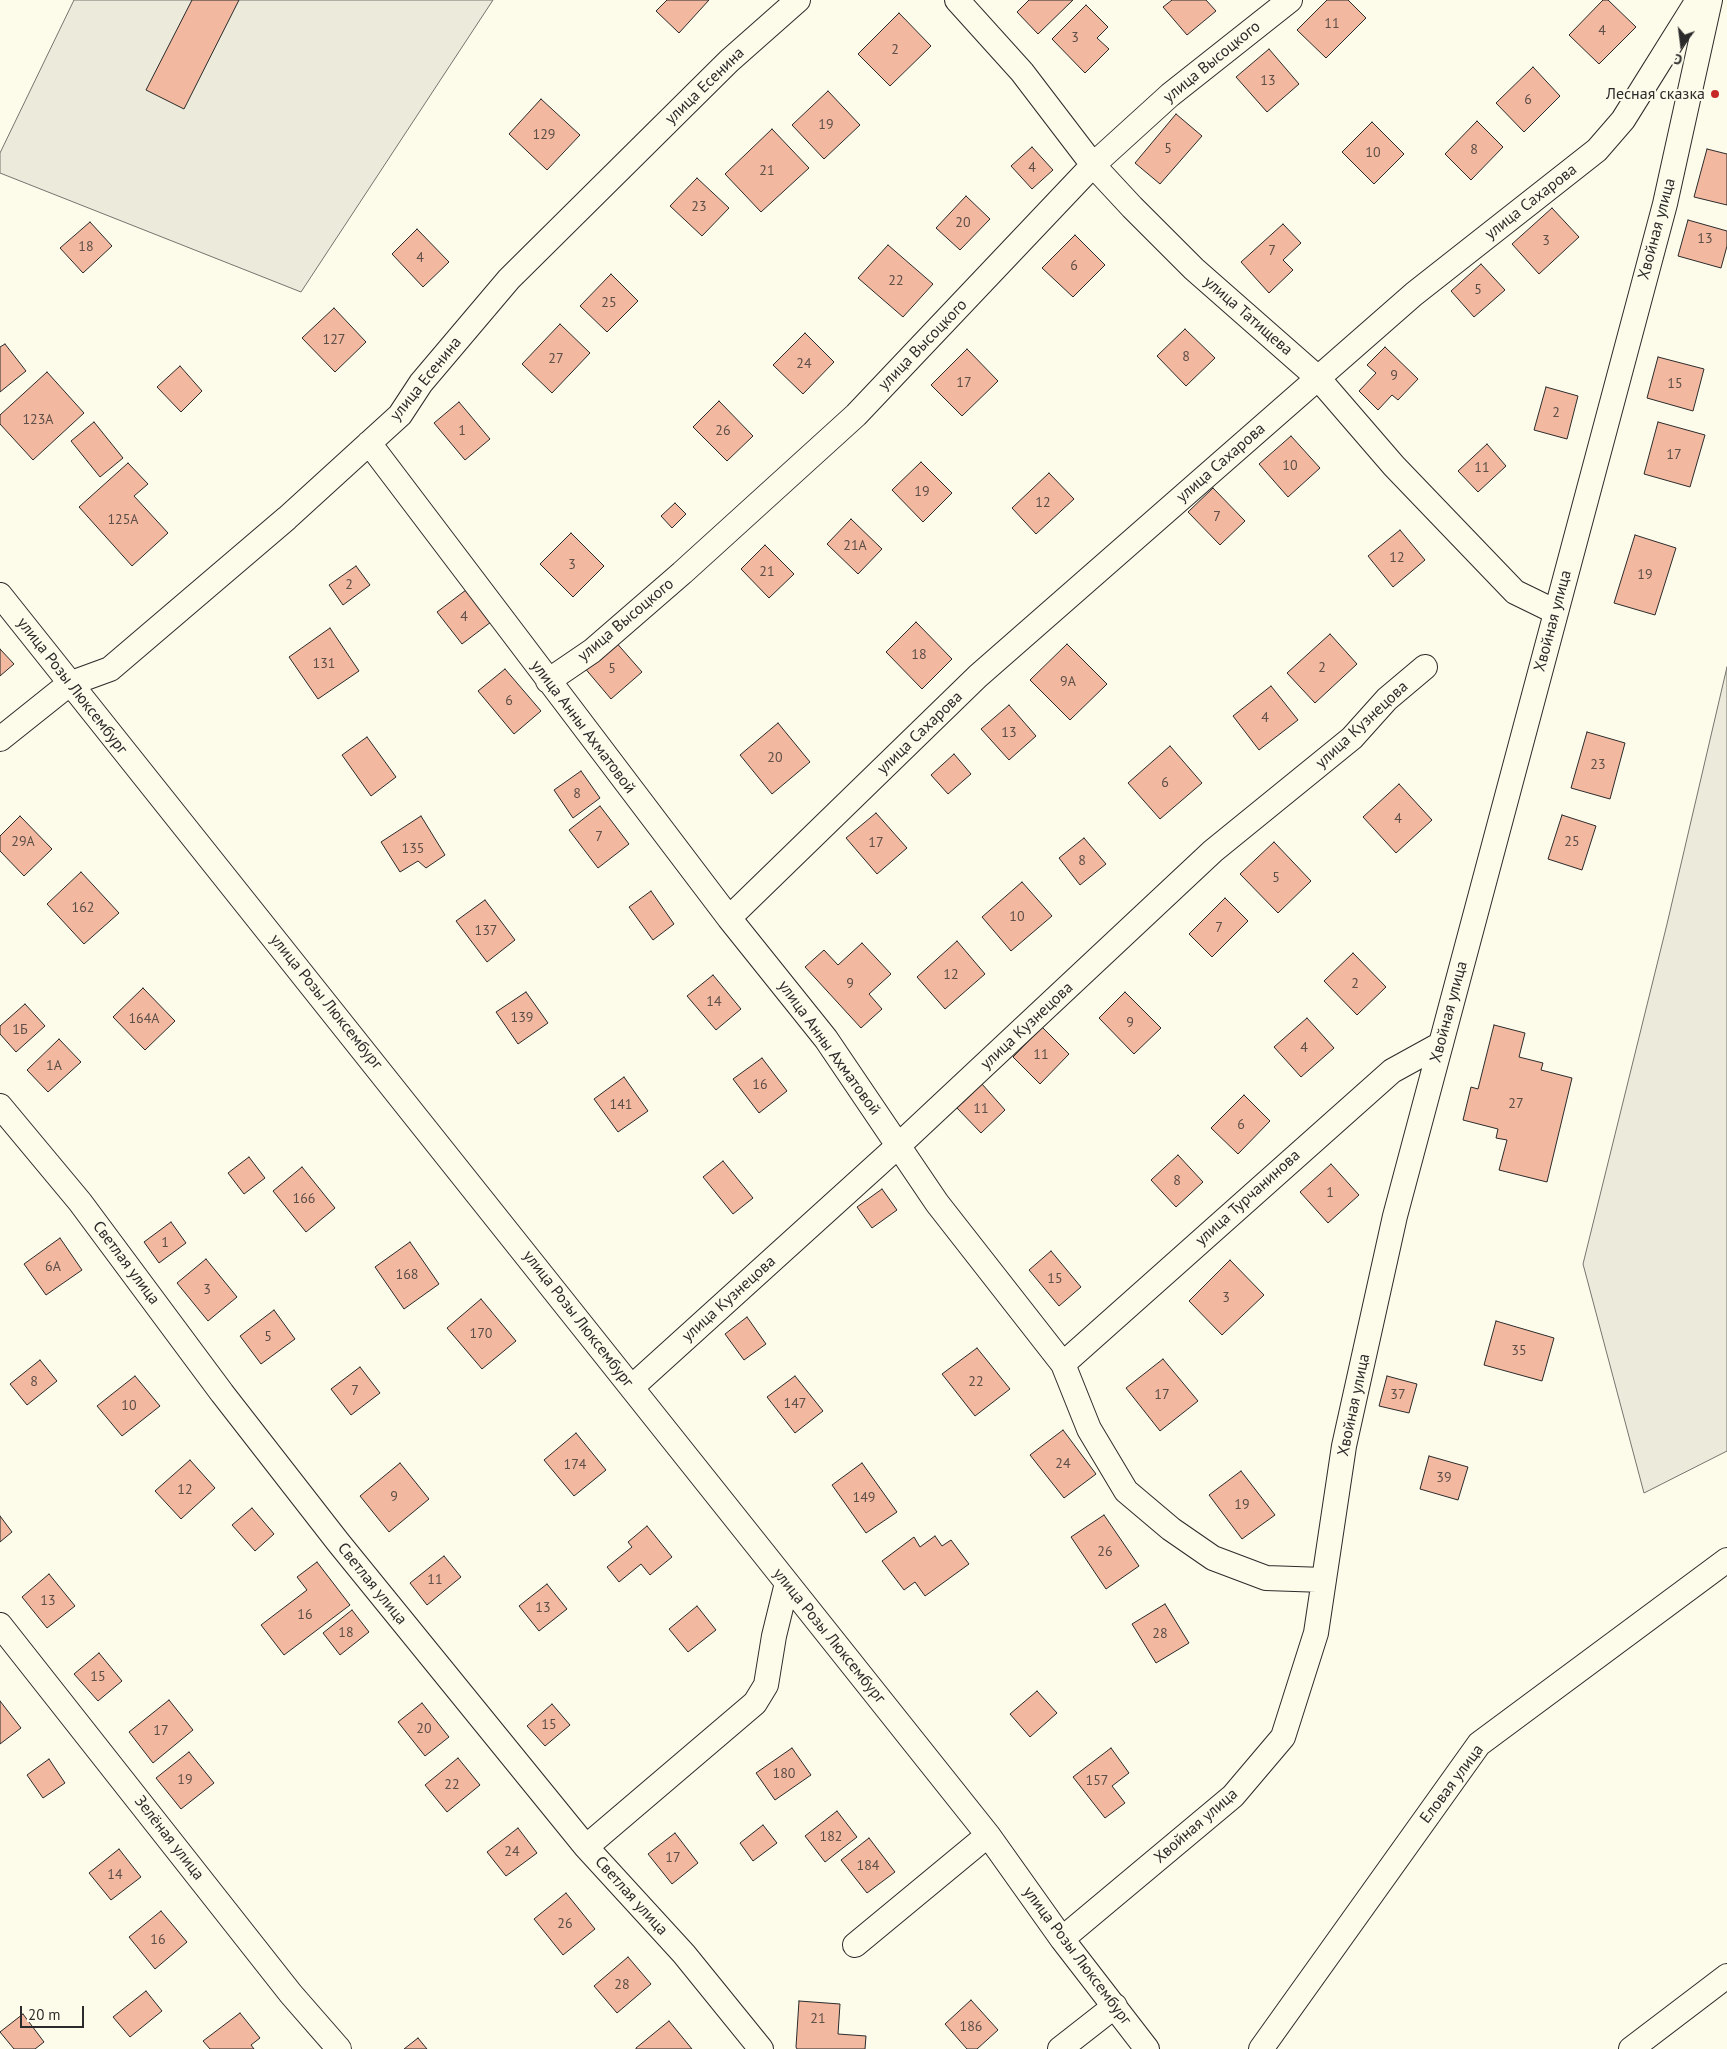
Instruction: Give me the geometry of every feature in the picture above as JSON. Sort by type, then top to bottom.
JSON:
[{"type":"street","name":"улица Татищева","points":[[957,0],[1022,72],[1093,165],[1194,269],[1318,378],[1394,466],[1515,592],[1556,612]]},
{"type":"street","name":"улица Высоцкого","points":[[548,681],[592,651],[682,573],[856,415],[1093,165],[1170,95],[1290,0]]},
{"type":"street","name":"улица Сахарова","points":[[729,918],[978,676],[1414,294],[1597,150],[1623,120],[1698,0]]},
{"type":"street","name":"Хвойная улица","points":[[1062,1939],[1233,1796],[1283,1737],[1316,1634],[1344,1446],[1395,1216],[1665,204],[1710,0]]},
{"type":"street","name":"улица Есенина","points":[[0,739],[69,684],[110,669],[286,518],[400,415],[421,383],[510,279],[788,3]]},
{"type":"street","name":"улица Анны Ахматовой","points":[[369,443],[729,918],[826,1039],[936,1203],[1063,1364],[1089,1429],[1126,1491],[1171,1529],[1213,1558],[1266,1578],[1324,1580]]},
{"type":"street","name":"улица Розы Люксембург","points":[[0,595],[69,684],[337,1015],[988,1836],[1062,1939],[1147,2049]]},
{"type":"street","name":"улица Кузнецова","points":[[632,1387],[898,1146],[1214,852],[1352,738],[1387,699],[1425,667]]},
{"type":"street","name":"улица Турчанинова","points":[[1063,1364],[1392,1071],[1441,1044]]},
{"type":"street","name":"Светлая улица","points":[[0,1106],[80,1202],[222,1392],[338,1542],[586,1847],[684,1954],[761,2049]]},
{"type":"street","name":"Еловая улица","points":[[1261,2049],[1479,1744],[1727,1560]]},
{"type":"street","points":[[586,1847],[755,1703],[766,1685],[774,1636],[787,1583]]},
{"type":"street","name":"Зелёная улица","points":[[0,1626],[291,1994],[339,2049]]},
{"type":"street","points":[[855,1945],[988,1836]]},
{"type":"street","points":[[1631,2049],[1727,1976]]},
{"type":"street","points":[[1060,2049],[1115,2006]]},
{"type":"shaded area","points":[[74,0],[493,0],[301,292],[0,173],[0,153]]},
{"type":"shaded area","points":[[1727,667],[1727,1451],[1644,1493],[1583,1264],[1667,924]]},
{"type":"building","points":[[192,0],[239,0],[184,109],[146,90]]},
{"type":"building","points":[[667,0],[709,0],[679,33],[656,11]]},
{"type":"building","points":[[1029,0],[1073,0],[1038,34],[1017,12]]},
{"type":"building","points":[[1172,0],[1206,0],[1216,11],[1187,35],[1163,7]]},
{"type":"building","points":[[1327,0],[1348,0],[1366,18],[1326,58],[1297,30]]},
{"type":"building","points":[[1603,0],[1608,0],[1636,27],[1599,64],[1569,35]]},
{"type":"building","points":[[1086,5],[1108,27],[1097,38],[1109,49],[1085,73],[1052,39]]},
{"type":"building","points":[[899,13],[931,46],[890,86],[858,54]]},
{"type":"building","points":[[1269,49],[1299,84],[1267,112],[1236,77]]},
{"type":"building","points":[[1533,67],[1560,96],[1524,132],[1496,103]]},
{"type":"building","points":[[828,91],[860,125],[824,159],[792,125]]},
{"type":"building","points":[[541,99],[580,135],[547,170],[509,134]]},
{"type":"building","points":[[1176,114],[1202,136],[1160,184],[1135,163]]},
{"type":"building","points":[[1477,121],[1503,147],[1471,180],[1445,154]]},
{"type":"building","points":[[1372,122],[1404,154],[1374,184],[1342,152]]},
{"type":"building","points":[[772,129],[809,168],[761,212],[725,174]]},
{"type":"building","points":[[1032,147],[1053,170],[1032,189],[1011,166]]},
{"type":"building","points":[[1707,149],[1727,154],[1727,205],[1694,197]]},
{"type":"building","points":[[697,178],[729,208],[702,236],[670,206]]},
{"type":"building","points":[[966,196],[990,219],[960,250],[936,228]]},
{"type":"building","points":[[1552,208],[1579,237],[1539,274],[1512,244]]},
{"type":"building","points":[[1688,220],[1727,231],[1727,246],[1721,268],[1678,256]]},
{"type":"building","points":[[90,222],[112,246],[83,273],[60,248]]},
{"type":"building","points":[[1283,224],[1301,243],[1283,260],[1293,270],[1269,293],[1241,262]]},
{"type":"building","points":[[417,229],[449,262],[423,287],[392,254]]},
{"type":"building","points":[[1075,235],[1105,265],[1073,297],[1042,268]]},
{"type":"building","points":[[888,245],[933,284],[903,317],[858,278]]},
{"type":"building","points":[[1481,264],[1505,290],[1474,317],[1451,291]]},
{"type":"building","points":[[611,274],[638,301],[607,332],[580,306]]},
{"type":"building","points":[[334,308],[366,342],[335,372],[302,338]]},
{"type":"building","points":[[560,324],[590,353],[552,393],[522,364]]},
{"type":"building","points":[[1185,329],[1215,358],[1186,386],[1157,356]]},
{"type":"building","points":[[805,333],[834,362],[803,394],[773,365]]},
{"type":"building","points":[[5,344],[26,371],[0,392],[0,347]]},
{"type":"building","points":[[1385,347],[1418,379],[1398,400],[1392,395],[1378,410],[1359,391],[1376,373],[1367,365]]},
{"type":"building","points":[[967,349],[998,381],[962,416],[931,385]]},
{"type":"building","points":[[1658,357],[1704,369],[1693,411],[1647,398]]},
{"type":"building","points":[[180,366],[202,391],[181,412],[157,387]]},
{"type":"building","points":[[47,372],[84,413],[33,460],[0,424],[0,415]]},
{"type":"building","points":[[1546,387],[1578,396],[1567,439],[1534,430]]},
{"type":"building","points":[[719,401],[753,436],[727,461],[693,427]]},
{"type":"building","points":[[459,402],[490,439],[465,460],[434,423]]},
{"type":"building","points":[[94,422],[123,458],[100,477],[71,441]]},
{"type":"building","points":[[1658,422],[1705,435],[1690,487],[1644,474]]},
{"type":"building","points":[[1291,436],[1320,468],[1288,497],[1259,464]]},
{"type":"building","points":[[1487,444],[1506,466],[1478,492],[1458,471]]},
{"type":"building","points":[[921,462],[952,493],[923,522],[892,490]]},
{"type":"building","points":[[128,463],[148,484],[134,496],[168,533],[132,566],[79,507]]},
{"type":"building","points":[[1049,473],[1074,499],[1036,534],[1012,508]]},
{"type":"building","points":[[1213,488],[1245,521],[1220,545],[1188,512]]},
{"type":"building","points":[[675,503],[686,514],[672,528],[661,516]]},
{"type":"building","points":[[851,519],[882,549],[858,574],[827,544]]},
{"type":"building","points":[[1400,530],[1425,560],[1393,587],[1368,556]]},
{"type":"building","points":[[571,533],[604,566],[573,597],[540,564]]},
{"type":"building","points":[[1635,535],[1676,548],[1655,615],[1614,603]]},
{"type":"building","points":[[765,545],[794,574],[769,598],[741,569]]},
{"type":"building","points":[[356,566],[370,585],[343,605],[329,585]]},
{"type":"building","points":[[466,590],[491,622],[462,644],[437,612]]},
{"type":"building","points":[[916,622],[952,659],[922,689],[886,652]]},
{"type":"building","points":[[330,628],[359,671],[318,699],[289,657]]},
{"type":"building","points":[[1330,634],[1357,664],[1315,703],[1287,673]]},
{"type":"building","points":[[614,640],[642,672],[611,699],[583,666]]},
{"type":"building","points":[[1067,644],[1107,684],[1070,720],[1030,680]]},
{"type":"building","points":[[0,649],[14,664],[0,676]]},
{"type":"building","points":[[505,669],[541,711],[514,734],[478,691]]},
{"type":"building","points":[[1271,686],[1298,720],[1259,750],[1233,716]]},
{"type":"building","points":[[1009,705],[1036,736],[1009,760],[981,729]]},
{"type":"building","points":[[778,723],[810,762],[772,794],[740,755]]},
{"type":"building","points":[[1587,732],[1625,743],[1610,799],[1571,788]]},
{"type":"building","points":[[367,737],[396,777],[371,796],[342,755]]},
{"type":"building","points":[[1170,746],[1202,783],[1160,819],[1128,783]]},
{"type":"building","points":[[954,754],[971,774],[948,794],[931,775]]},
{"type":"building","points":[[581,771],[600,798],[573,818],[554,790]]},
{"type":"building","points":[[1399,784],[1432,820],[1396,853],[1363,817]]},
{"type":"building","points":[[600,806],[629,844],[598,868],[569,830]]},
{"type":"building","points":[[876,813],[907,848],[877,874],[846,838]]},
{"type":"building","points":[[1562,815],[1596,826],[1582,870],[1548,859]]},
{"type":"building","points":[[20,816],[52,849],[24,876],[0,851],[0,836]]},
{"type":"building","points":[[421,816],[445,855],[426,868],[418,861],[400,872],[381,842]]},
{"type":"building","points":[[1084,838],[1106,864],[1080,885],[1059,858]]},
{"type":"building","points":[[1274,842],[1311,881],[1278,913],[1240,874]]},
{"type":"building","points":[[81,872],[119,913],[84,944],[47,904]]},
{"type":"building","points":[[1022,882],[1052,916],[1011,951],[982,917]]},
{"type":"building","points":[[651,891],[674,924],[653,940],[629,907]]},
{"type":"building","points":[[1225,898],[1248,921],[1212,957],[1189,934]]},
{"type":"building","points":[[485,900],[515,940],[487,962],[456,921]]},
{"type":"building","points":[[957,941],[985,974],[945,1009],[917,977]]},
{"type":"building","points":[[862,943],[891,974],[869,994],[882,1009],[861,1028],[805,967],[824,950],[838,965]]},
{"type":"building","points":[[1353,953],[1386,987],[1357,1015],[1324,981]]},
{"type":"building","points":[[713,975],[741,1009],[716,1030],[687,996]]},
{"type":"building","points":[[143,988],[175,1021],[145,1050],[113,1017]]},
{"type":"building","points":[[526,992],[548,1023],[518,1044],[496,1012]]},
{"type":"building","points":[[1125,992],[1161,1028],[1134,1054],[1099,1018]]},
{"type":"building","points":[[25,1004],[45,1026],[16,1052],[0,1034],[0,1026]]},
{"type":"building","points":[[1307,1018],[1334,1048],[1301,1077],[1274,1047]]},
{"type":"building","points":[[1494,1025],[1525,1033],[1519,1057],[1543,1063],[1541,1070],[1572,1078],[1547,1182],[1499,1170],[1507,1140],[1496,1138],[1498,1129],[1463,1120],[1471,1087],[1478,1089]]},
{"type":"building","points":[[1042,1027],[1069,1054],[1040,1084],[1013,1057]]},
{"type":"building","points":[[59,1039],[81,1062],[48,1092],[27,1070]]},
{"type":"building","points":[[762,1058],[787,1091],[759,1113],[733,1079]]},
{"type":"building","points":[[624,1077],[648,1111],[618,1132],[594,1099]]},
{"type":"building","points":[[982,1084],[1005,1110],[981,1133],[957,1108]]},
{"type":"building","points":[[1244,1095],[1270,1121],[1238,1154],[1211,1128]]},
{"type":"building","points":[[1178,1155],[1203,1182],[1176,1207],[1151,1180]]},
{"type":"building","points":[[249,1157],[265,1178],[244,1194],[228,1173]]},
{"type":"building","points":[[723,1161],[753,1198],[733,1214],[703,1177]]},
{"type":"building","points":[[1331,1164],[1359,1195],[1328,1223],[1300,1192]]},
{"type":"building","points":[[302,1167],[335,1208],[306,1232],[273,1191]]},
{"type":"building","points":[[882,1189],[897,1210],[872,1228],[857,1207]]},
{"type":"building","points":[[171,1222],[186,1243],[159,1263],[144,1242]]},
{"type":"building","points":[[60,1238],[82,1270],[46,1295],[24,1264]]},
{"type":"building","points":[[410,1242],[439,1284],[404,1309],[375,1267]]},
{"type":"building","points":[[1051,1251],[1081,1287],[1059,1306],[1029,1270]]},
{"type":"building","points":[[206,1259],[237,1297],[208,1321],[177,1283]]},
{"type":"building","points":[[1230,1260],[1264,1295],[1222,1335],[1189,1301]]},
{"type":"building","points":[[481,1299],[516,1341],[482,1369],[447,1328]]},
{"type":"building","points":[[274,1310],[295,1339],[261,1364],[240,1336]]},
{"type":"building","points":[[747,1317],[766,1344],[744,1360],[725,1334]]},
{"type":"building","points":[[1496,1321],[1554,1338],[1542,1381],[1484,1365]]},
{"type":"building","points":[[977,1348],[1010,1389],[975,1416],[942,1374]]},
{"type":"building","points":[[1163,1359],[1198,1401],[1160,1431],[1126,1388]]},
{"type":"building","points":[[40,1360],[57,1381],[27,1405],[10,1384]]},
{"type":"building","points":[[360,1367],[380,1393],[351,1415],[331,1389]]},
{"type":"building","points":[[135,1376],[160,1406],[122,1436],[97,1406]]},
{"type":"building","points":[[795,1376],[823,1411],[795,1433],[767,1397]]},
{"type":"building","points":[[1387,1376],[1417,1384],[1409,1413],[1379,1406]]},
{"type":"building","points":[[1063,1430],[1096,1474],[1064,1498],[1030,1455]]},
{"type":"building","points":[[576,1433],[606,1470],[574,1496],[544,1460]]},
{"type":"building","points":[[1429,1456],[1468,1467],[1458,1500],[1420,1489]]},
{"type":"building","points":[[190,1460],[215,1488],[181,1519],[155,1491]]},
{"type":"building","points":[[400,1463],[429,1499],[389,1532],[360,1496]]},
{"type":"building","points":[[862,1463],[897,1512],[866,1533],[832,1485]]},
{"type":"building","points":[[1241,1471],[1275,1515],[1242,1539],[1209,1495]]},
{"type":"building","points":[[252,1508],[274,1534],[255,1551],[232,1525]]},
{"type":"building","points":[[1104,1515],[1139,1566],[1106,1589],[1071,1537]]},
{"type":"building","points":[[0,1516],[12,1532],[0,1542]]},
{"type":"building","points":[[647,1526],[672,1557],[650,1575],[641,1564],[619,1582],[607,1567],[632,1547],[628,1542]]},
{"type":"building","points":[[935,1536],[942,1546],[951,1540],[969,1564],[925,1596],[915,1582],[904,1590],[882,1561],[914,1537],[920,1547]]},
{"type":"building","points":[[444,1556],[461,1577],[427,1605],[410,1583]]},
{"type":"building","points":[[317,1562],[350,1605],[284,1655],[261,1625],[307,1590],[297,1577]]},
{"type":"building","points":[[49,1574],[75,1606],[47,1628],[22,1597]]},
{"type":"building","points":[[547,1584],[567,1609],[539,1631],[519,1606]]},
{"type":"building","points":[[1165,1604],[1189,1643],[1156,1663],[1132,1624]]},
{"type":"building","points":[[697,1606],[716,1630],[688,1652],[669,1629]]},
{"type":"building","points":[[352,1610],[369,1632],[340,1655],[323,1633]]},
{"type":"building","points":[[99,1653],[122,1681],[98,1701],[74,1674]]},
{"type":"building","points":[[1037,1691],[1057,1713],[1030,1737],[1010,1714]]},
{"type":"building","points":[[169,1700],[193,1730],[153,1763],[129,1732]]},
{"type":"building","points":[[0,1701],[21,1728],[0,1744]]},
{"type":"building","points":[[422,1703],[449,1737],[425,1756],[398,1722]]},
{"type":"building","points":[[552,1704],[570,1725],[545,1746],[527,1726]]},
{"type":"building","points":[[792,1748],[811,1775],[775,1800],[756,1773]]},
{"type":"building","points":[[1111,1748],[1129,1773],[1112,1786],[1125,1803],[1105,1818],[1073,1777]]},
{"type":"building","points":[[189,1752],[214,1783],[181,1809],[156,1778]]},
{"type":"building","points":[[458,1758],[480,1785],[447,1812],[425,1785]]},
{"type":"building","points":[[49,1759],[65,1783],[43,1798],[27,1775]]},
{"type":"building","points":[[837,1811],[857,1837],[825,1862],[805,1836]]},
{"type":"building","points":[[763,1825],[777,1843],[753,1861],[740,1843]]},
{"type":"building","points":[[518,1828],[537,1853],[506,1876],[487,1852]]},
{"type":"building","points":[[675,1833],[698,1863],[672,1884],[648,1854]]},
{"type":"building","points":[[869,1838],[895,1872],[867,1893],[841,1860]]},
{"type":"building","points":[[119,1849],[141,1877],[111,1900],[89,1873]]},
{"type":"building","points":[[566,1893],[595,1929],[563,1955],[534,1919]]},
{"type":"building","points":[[161,1911],[187,1942],[155,1969],[129,1937]]},
{"type":"building","points":[[628,1957],[651,1984],[617,2013],[594,1986]]},
{"type":"building","points":[[146,1991],[162,2011],[130,2037],[113,2017]]},
{"type":"building","points":[[971,2000],[998,2030],[977,2049],[967,2049],[945,2024]]},
{"type":"building","points":[[799,2001],[840,2004],[838,2034],[866,2036],[865,2049],[797,2049]]},
{"type":"building","points":[[240,2013],[260,2038],[251,2045],[254,2049],[210,2049],[203,2041]]},
{"type":"building","points":[[23,2014],[44,2042],[35,2049],[14,2049],[0,2032]]},
{"type":"building","points":[[669,2021],[692,2049],[636,2049],[636,2048]]},
{"type":"building","points":[[418,2038],[427,2049],[404,2049]]},
{"type":"place","name":"Лесная сказка","points":[[1715,94]]}]
